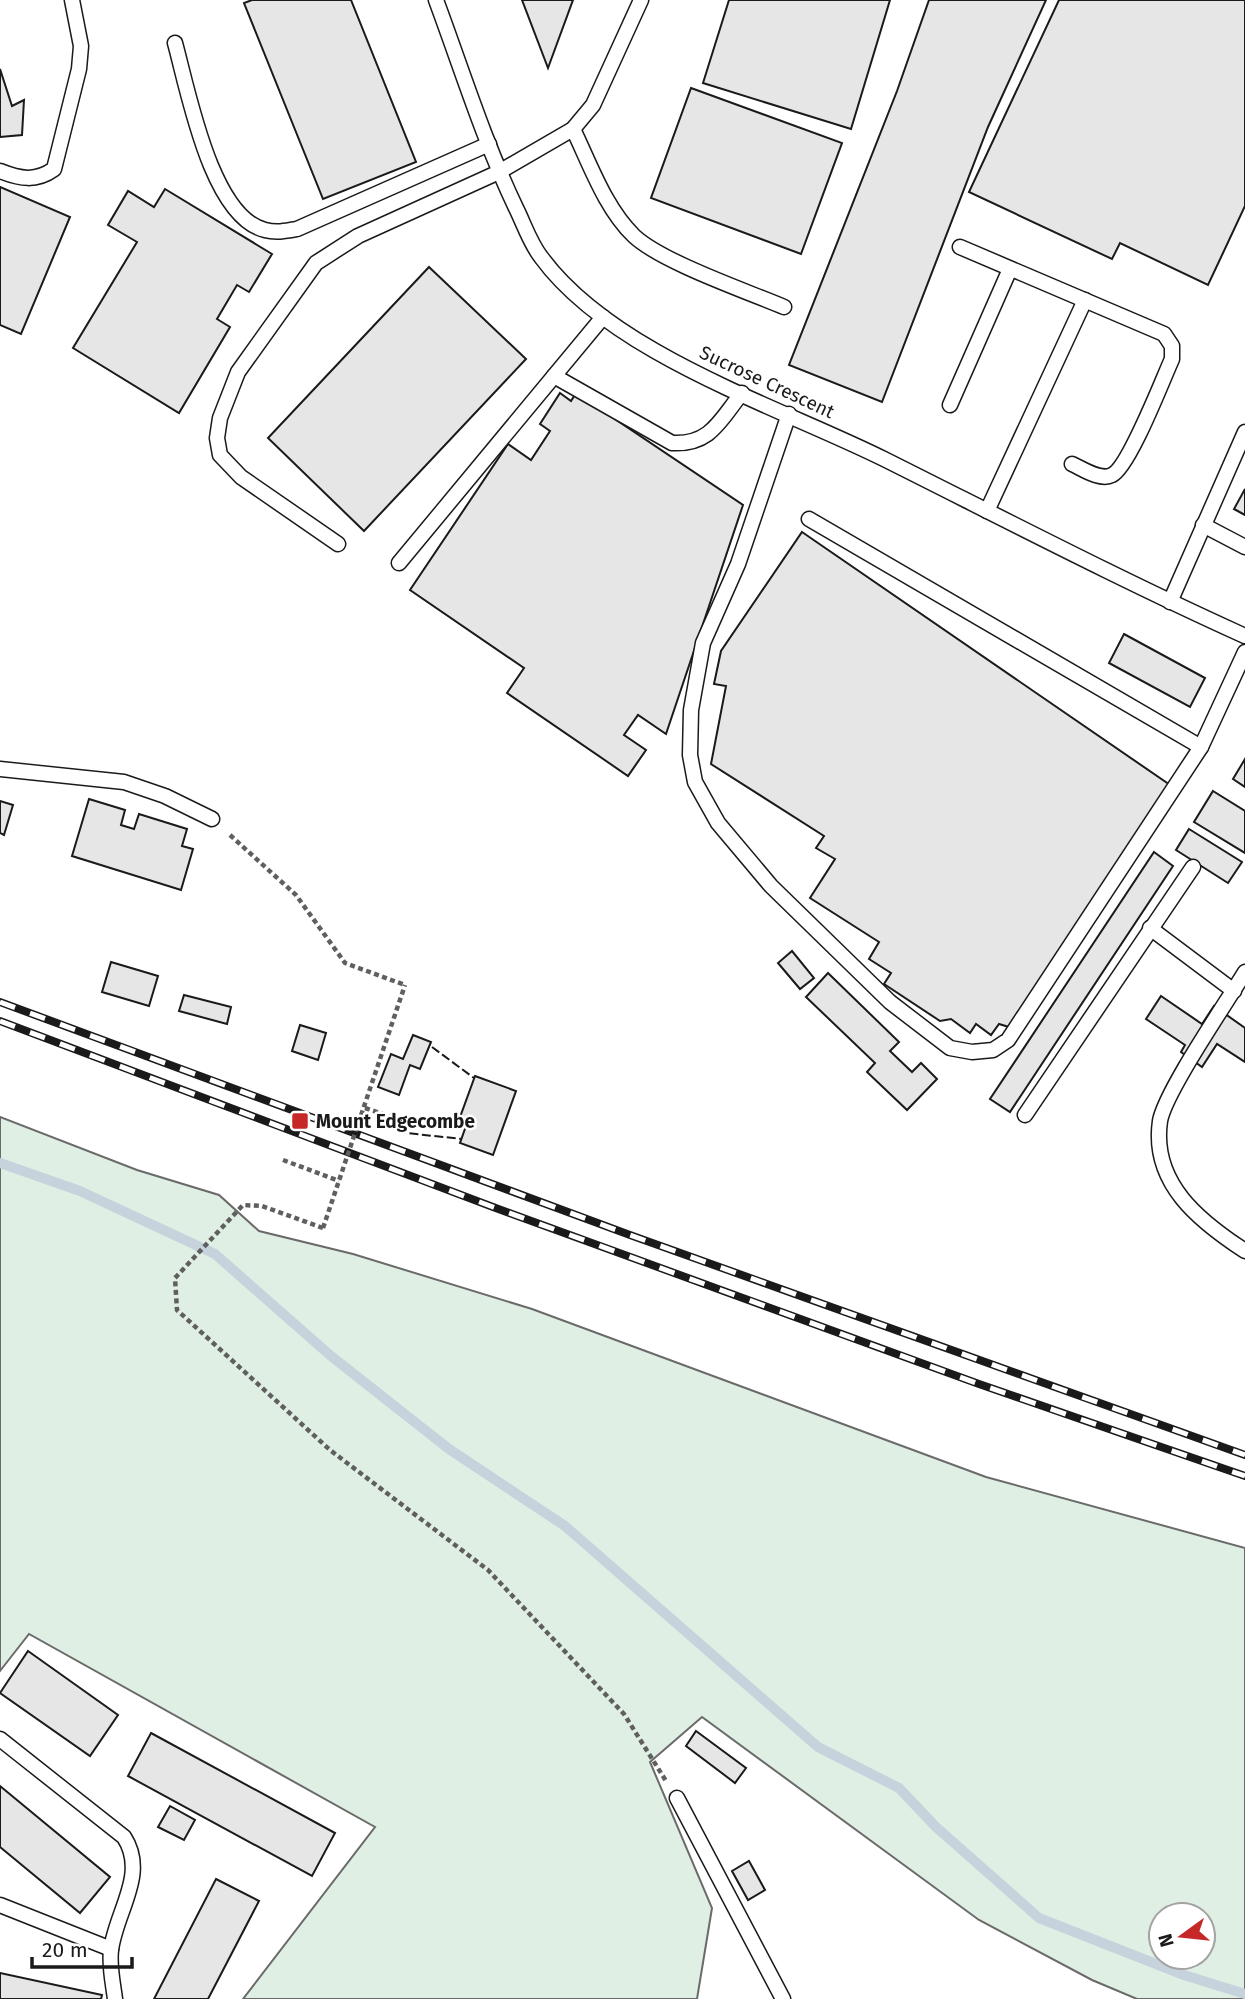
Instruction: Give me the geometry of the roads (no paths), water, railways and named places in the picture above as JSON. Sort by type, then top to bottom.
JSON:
[{"type":"lane","points":[[0,171],[24,179],[43,177],[54,169],[79,69],[81,46],[72,0]]},
{"type":"lane","name":"Sucrose Crescent","points":[[436,0],[499,172],[539,255],[565,284],[603,317],[641,343],[1170,602],[1245,636]]},
{"type":"lane","points":[[338,544],[240,477],[220,455],[217,438],[220,418],[238,372],[316,263],[358,236],[499,172],[573,129],[593,105],[641,0]]},
{"type":"lane","points":[[175,43],[206,158],[228,200],[247,220],[263,230],[297,229],[489,144]]},
{"type":"lane","points":[[573,129],[612,209],[634,237],[661,254],[784,307]]},
{"type":"lane","points":[[960,247],[1164,334],[1172,346],[1171,359],[1127,460],[1115,474],[1104,477],[1072,464]]},
{"type":"lane","points":[[950,405],[1010,269]]},
{"type":"lane","points":[[987,511],[1085,300]]},
{"type":"lane","points":[[399,562],[603,317]]},
{"type":"lane","points":[[554,376],[673,443],[690,444],[706,438],[742,393]]},
{"type":"lane","points":[[789,414],[738,564],[703,643],[691,710],[691,755],[695,782],[718,823],[771,886],[890,1002],[950,1048],[972,1052],[993,1050],[1008,1040],[1201,747],[1245,652]]},
{"type":"lane","points":[[1170,602],[1245,432]]},
{"type":"lane","points":[[809,520],[1201,747]]},
{"type":"lane","points":[[1203,525],[1245,547]]},
{"type":"lane","points":[[0,769],[124,782],[165,796],[212,819]]},
{"type":"lane","points":[[1025,1115],[1193,867]]},
{"type":"lane","points":[[1150,928],[1234,991]]},
{"type":"lane","points":[[1245,972],[1160,1119],[1160,1144],[1166,1173],[1180,1198],[1207,1226],[1245,1251]]},
{"type":"lane","points":[[0,1739],[124,1837],[133,1851],[135,1869],[111,1949],[115,1999]]},
{"type":"lane","points":[[677,1798],[783,1999]]},
{"type":"lane","points":[[0,1905],[111,1949]]},
{"type":"waterway","points":[[0,1163],[80,1191],[215,1254],[331,1356],[449,1449],[565,1526],[818,1747],[899,1788],[936,1827],[1039,1918],[1184,1975],[1245,1994]]},
{"type":"railway","points":[[0,1002],[630,1235],[1245,1455]]},
{"type":"railway","points":[[0,1021],[493,1207],[979,1384],[1245,1476]]},
{"type":"place","name":"Mount Edgecombe","points":[[300,1121]]}]
